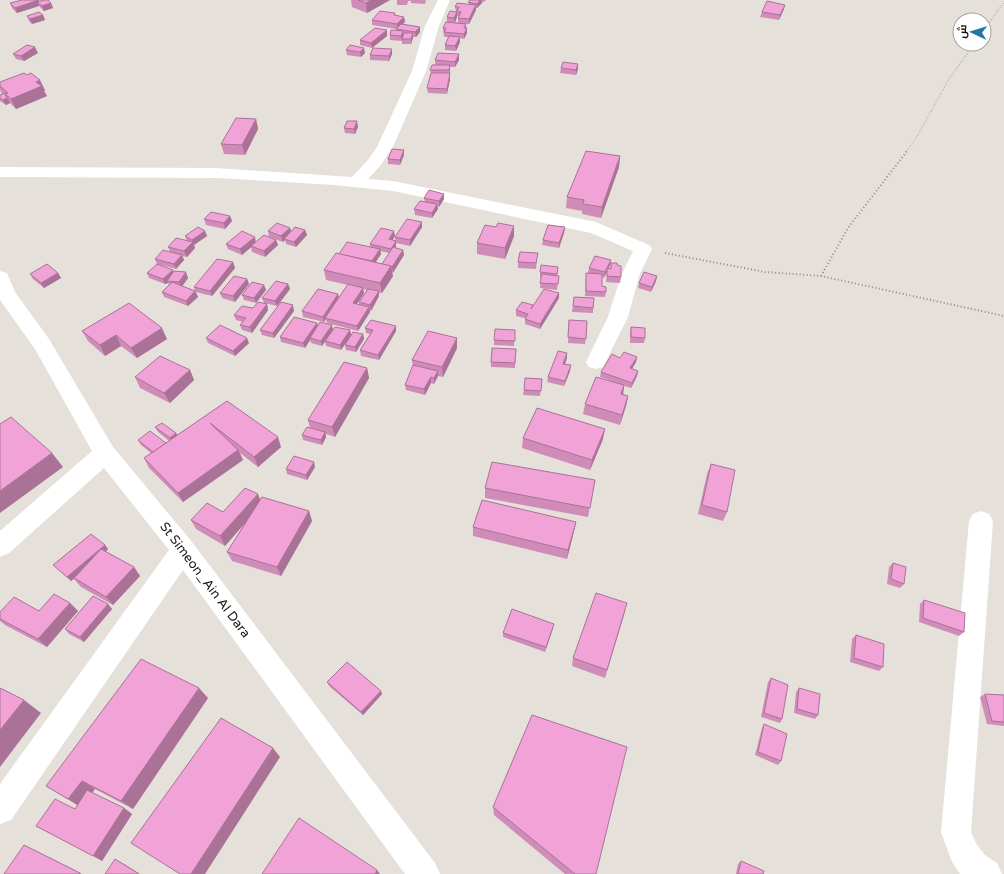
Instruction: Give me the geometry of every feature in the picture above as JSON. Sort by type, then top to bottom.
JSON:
[{"type":"street","points":[[356,182],[374,163],[388,141],[419,71],[432,26],[444,0]]},
{"type":"street","points":[[0,172],[216,173],[356,182],[400,187],[596,228],[643,249],[630,276],[618,317],[596,362]]},
{"type":"street","name":"St Simeon_Ain Al Dara","points":[[2,289],[42,344],[105,453],[183,550],[424,874]]},
{"type":"street","points":[[0,546],[105,453]]},
{"type":"street","points":[[981,522],[956,832],[960,847],[968,861],[986,874]]},
{"type":"street","points":[[0,809],[183,550]]},
{"type":"path","points":[[992,19],[1004,2]]},
{"type":"path","points":[[821,276],[848,228],[914,140],[949,79],[968,52]]},
{"type":"path","points":[[643,249],[765,272],[821,276],[1004,316]]},
{"type":"building","points":[[22,0],[39,0],[15,8],[10,3]]},
{"type":"building","points":[[48,0],[51,3],[42,6],[37,2]]},
{"type":"building","points":[[358,0],[371,0],[366,3]]},
{"type":"building","points":[[470,0],[480,0],[477,4],[468,2]]},
{"type":"building","points":[[767,1],[785,5],[780,15],[762,12]]},
{"type":"building","points":[[457,3],[476,5],[469,19],[458,18],[461,12],[457,11],[459,7],[455,7]]},
{"type":"building","points":[[380,11],[395,13],[394,15],[404,17],[397,24],[372,20]]},
{"type":"building","points":[[450,11],[457,12],[454,18],[447,17]]},
{"type":"building","points":[[39,12],[43,15],[30,19],[27,16]]},
{"type":"building","points":[[446,22],[466,24],[464,28],[467,28],[464,34],[444,32],[446,28],[443,28]]},
{"type":"building","points":[[401,24],[420,27],[415,32],[396,29]]},
{"type":"building","points":[[375,28],[387,30],[371,43],[360,40]]},
{"type":"building","points":[[391,30],[403,31],[401,36],[390,35]]},
{"type":"building","points":[[404,33],[413,33],[411,39],[402,39]]},
{"type":"building","points":[[449,36],[460,37],[455,46],[445,45]]},
{"type":"building","points":[[27,45],[35,47],[21,56],[13,54]]},
{"type":"building","points":[[350,45],[364,48],[360,52],[346,50]]},
{"type":"building","points":[[373,48],[392,49],[389,56],[370,55]]},
{"type":"building","points":[[438,53],[459,54],[455,62],[435,60]]},
{"type":"building","points":[[563,62],[578,64],[576,70],[561,68]]},
{"type":"building","points":[[432,65],[450,65],[449,70],[430,70]]},
{"type":"building","points":[[24,73],[27,75],[31,73],[40,80],[36,82],[42,86],[11,99],[5,94],[8,93],[0,86],[0,82]]},
{"type":"building","points":[[431,73],[450,73],[447,89],[427,88]]},
{"type":"building","points":[[5,93],[7,98],[3,100],[0,98],[0,95]]},
{"type":"building","points":[[236,118],[256,119],[242,145],[221,144]]},
{"type":"building","points":[[347,121],[357,121],[354,129],[344,128]]},
{"type":"building","points":[[392,149],[404,150],[400,160],[388,159]]},
{"type":"building","points":[[586,151],[620,156],[602,207],[583,204],[584,200],[567,197]]},
{"type":"building","points":[[429,190],[444,194],[439,201],[424,198]]},
{"type":"building","points":[[420,201],[437,204],[432,213],[414,209]]},
{"type":"building","points":[[211,212],[230,216],[224,223],[204,219]]},
{"type":"building","points":[[407,219],[422,222],[410,240],[395,237]]},
{"type":"building","points":[[277,223],[290,228],[281,236],[268,231]]},
{"type":"building","points":[[498,223],[514,226],[505,248],[477,243],[485,225],[496,227]]},
{"type":"building","points":[[548,225],[565,227],[559,243],[543,240]]},
{"type":"building","points":[[198,227],[205,231],[192,240],[185,236]]},
{"type":"building","points":[[295,227],[305,230],[294,242],[284,239]]},
{"type":"building","points":[[381,228],[394,231],[389,239],[396,241],[391,249],[370,244]]},
{"type":"building","points":[[242,231],[255,237],[240,249],[226,244]]},
{"type":"building","points":[[264,235],[276,240],[264,251],[251,246]]},
{"type":"building","points":[[176,238],[193,242],[184,251],[168,247]]},
{"type":"building","points":[[347,242],[380,249],[372,261],[339,254]]},
{"type":"building","points":[[393,247],[403,250],[392,267],[382,264]]},
{"type":"building","points":[[163,250],[182,255],[174,264],[155,259]]},
{"type":"building","points":[[520,252],[538,253],[536,263],[518,262]]},
{"type":"building","points":[[336,253],[391,266],[380,283],[324,270]]},
{"type":"building","points":[[595,256],[611,260],[605,272],[589,268]]},
{"type":"building","points":[[217,259],[233,262],[210,291],[194,287]]},
{"type":"building","points":[[611,263],[617,263],[617,265],[621,266],[621,277],[607,276],[607,268],[611,269]]},
{"type":"building","points":[[47,264],[58,273],[41,283],[30,274]]},
{"type":"building","points":[[157,264],[173,270],[163,279],[147,273]]},
{"type":"building","points":[[541,265],[558,267],[557,274],[540,272]]},
{"type":"building","points":[[174,271],[186,272],[179,282],[167,281]]},
{"type":"building","points":[[644,272],[657,276],[652,287],[639,283]]},
{"type":"building","points":[[586,273],[602,274],[602,286],[606,287],[606,292],[586,291]]},
{"type":"building","points":[[542,274],[559,276],[558,284],[540,283]]},
{"type":"building","points":[[234,276],[247,279],[233,296],[220,293]]},
{"type":"building","points":[[276,281],[288,284],[275,301],[262,298]]},
{"type":"building","points":[[172,282],[195,291],[186,301],[162,292]]},
{"type":"building","points":[[252,282],[264,285],[254,298],[242,295]]},
{"type":"building","points":[[348,284],[363,288],[353,303],[369,307],[357,326],[325,318]]},
{"type":"building","points":[[318,289],[338,294],[323,317],[302,311]]},
{"type":"building","points":[[368,289],[379,291],[370,305],[359,302]]},
{"type":"building","points":[[544,289],[559,293],[540,324],[525,319],[528,314],[516,310],[522,302],[533,305],[531,309]]},
{"type":"building","points":[[574,297],[594,298],[593,308],[573,306]]},
{"type":"building","points":[[258,302],[267,304],[250,327],[240,325],[246,318],[234,315],[242,306],[253,308]]},
{"type":"building","points":[[281,302],[293,305],[273,333],[260,330]]},
{"type":"building","points":[[129,303],[162,328],[131,348],[116,335],[100,345],[82,331]]},
{"type":"building","points":[[294,317],[317,323],[303,343],[280,337]]},
{"type":"building","points":[[371,320],[396,326],[378,355],[360,350],[373,330],[365,328]]},
{"type":"building","points":[[569,320],[587,321],[586,339],[568,337]]},
{"type":"building","points":[[320,322],[332,325],[321,341],[310,338]]},
{"type":"building","points":[[220,325],[247,338],[233,351],[206,338]]},
{"type":"building","points":[[335,327],[350,330],[340,345],[325,341]]},
{"type":"building","points":[[631,327],[645,328],[645,338],[631,337]]},
{"type":"building","points":[[495,329],[515,330],[515,341],[494,340]]},
{"type":"building","points":[[428,331],[457,338],[442,367],[412,360]]},
{"type":"building","points":[[353,332],[363,334],[355,347],[345,345]]},
{"type":"building","points":[[492,348],[516,349],[515,363],[491,362]]},
{"type":"building","points":[[558,351],[567,353],[563,364],[571,365],[565,381],[548,377]]},
{"type":"building","points":[[624,352],[637,357],[630,368],[638,371],[632,383],[601,372],[612,354],[620,358]]},
{"type":"building","points":[[160,356],[190,370],[164,393],[135,377]]},
{"type":"building","points":[[344,362],[367,368],[332,427],[308,420]]},
{"type":"building","points":[[413,365],[438,371],[434,378],[431,377],[424,389],[405,385]]},
{"type":"building","points":[[596,377],[624,385],[621,394],[628,396],[622,415],[585,404]]},
{"type":"building","points":[[525,378],[542,379],[541,391],[524,390]]},
{"type":"building","points":[[227,401],[278,437],[254,457],[210,423],[238,450],[178,493],[144,458]]},
{"type":"building","points":[[537,408],[605,429],[592,460],[523,438]]},
{"type":"building","points":[[11,417],[52,453],[0,491],[0,424]]},
{"type":"building","points":[[162,423],[176,433],[170,438],[155,427]]},
{"type":"building","points":[[307,427],[325,432],[321,440],[302,435]]},
{"type":"building","points":[[150,431],[166,443],[153,452],[138,440]]},
{"type":"building","points":[[294,456],[314,462],[306,475],[286,469]]},
{"type":"building","points":[[492,462],[595,480],[590,508],[485,488]]},
{"type":"building","points":[[711,464],[735,470],[727,512],[702,505]]},
{"type":"building","points":[[245,488],[258,494],[220,536],[191,520],[207,503],[223,512]]},
{"type":"building","points":[[262,497],[309,511],[277,567],[227,552]]},
{"type":"building","points":[[482,500],[576,522],[568,550],[473,527]]},
{"type":"building","points":[[91,534],[105,545],[67,577],[53,565]]},
{"type":"building","points":[[101,549],[134,567],[106,597],[74,578]]},
{"type":"building","points":[[893,563],[906,567],[904,584],[891,579]]},
{"type":"building","points":[[596,593],[627,603],[607,670],[573,658]]},
{"type":"building","points":[[54,594],[70,603],[38,639],[0,619],[0,612],[14,597],[39,611]]},
{"type":"building","points":[[93,596],[108,604],[80,637],[65,629]]},
{"type":"building","points":[[924,600],[965,613],[964,632],[923,618]]},
{"type":"building","points":[[512,609],[554,624],[546,647],[503,633]]},
{"type":"building","points":[[856,635],[884,644],[883,667],[854,658]]},
{"type":"building","points":[[141,659],[199,688],[121,801],[82,781],[68,799],[46,786]]},
{"type":"building","points":[[347,662],[381,691],[361,712],[327,682]]},
{"type":"building","points":[[771,678],[788,685],[782,719],[764,713]]},
{"type":"building","points":[[0,688],[24,700],[0,730]]},
{"type":"building","points":[[799,688],[820,694],[818,715],[797,709]]},
{"type":"building","points":[[985,694],[1004,695],[1004,722],[992,721]]},
{"type":"building","points":[[532,715],[627,747],[596,874],[575,874],[493,807]]},
{"type":"building","points":[[221,718],[273,748],[191,874],[180,874],[131,843]]},
{"type":"building","points":[[764,724],[787,734],[781,761],[758,752]]},
{"type":"building","points":[[87,790],[124,808],[93,856],[36,826],[55,799],[75,809]]},
{"type":"building","points":[[299,818],[377,870],[375,874],[262,874]]},
{"type":"building","points":[[24,845],[80,873],[4,874]]},
{"type":"building","points":[[115,859],[139,874],[105,874]]},
{"type":"building","points":[[741,861],[764,871],[763,874],[738,874]]}]
